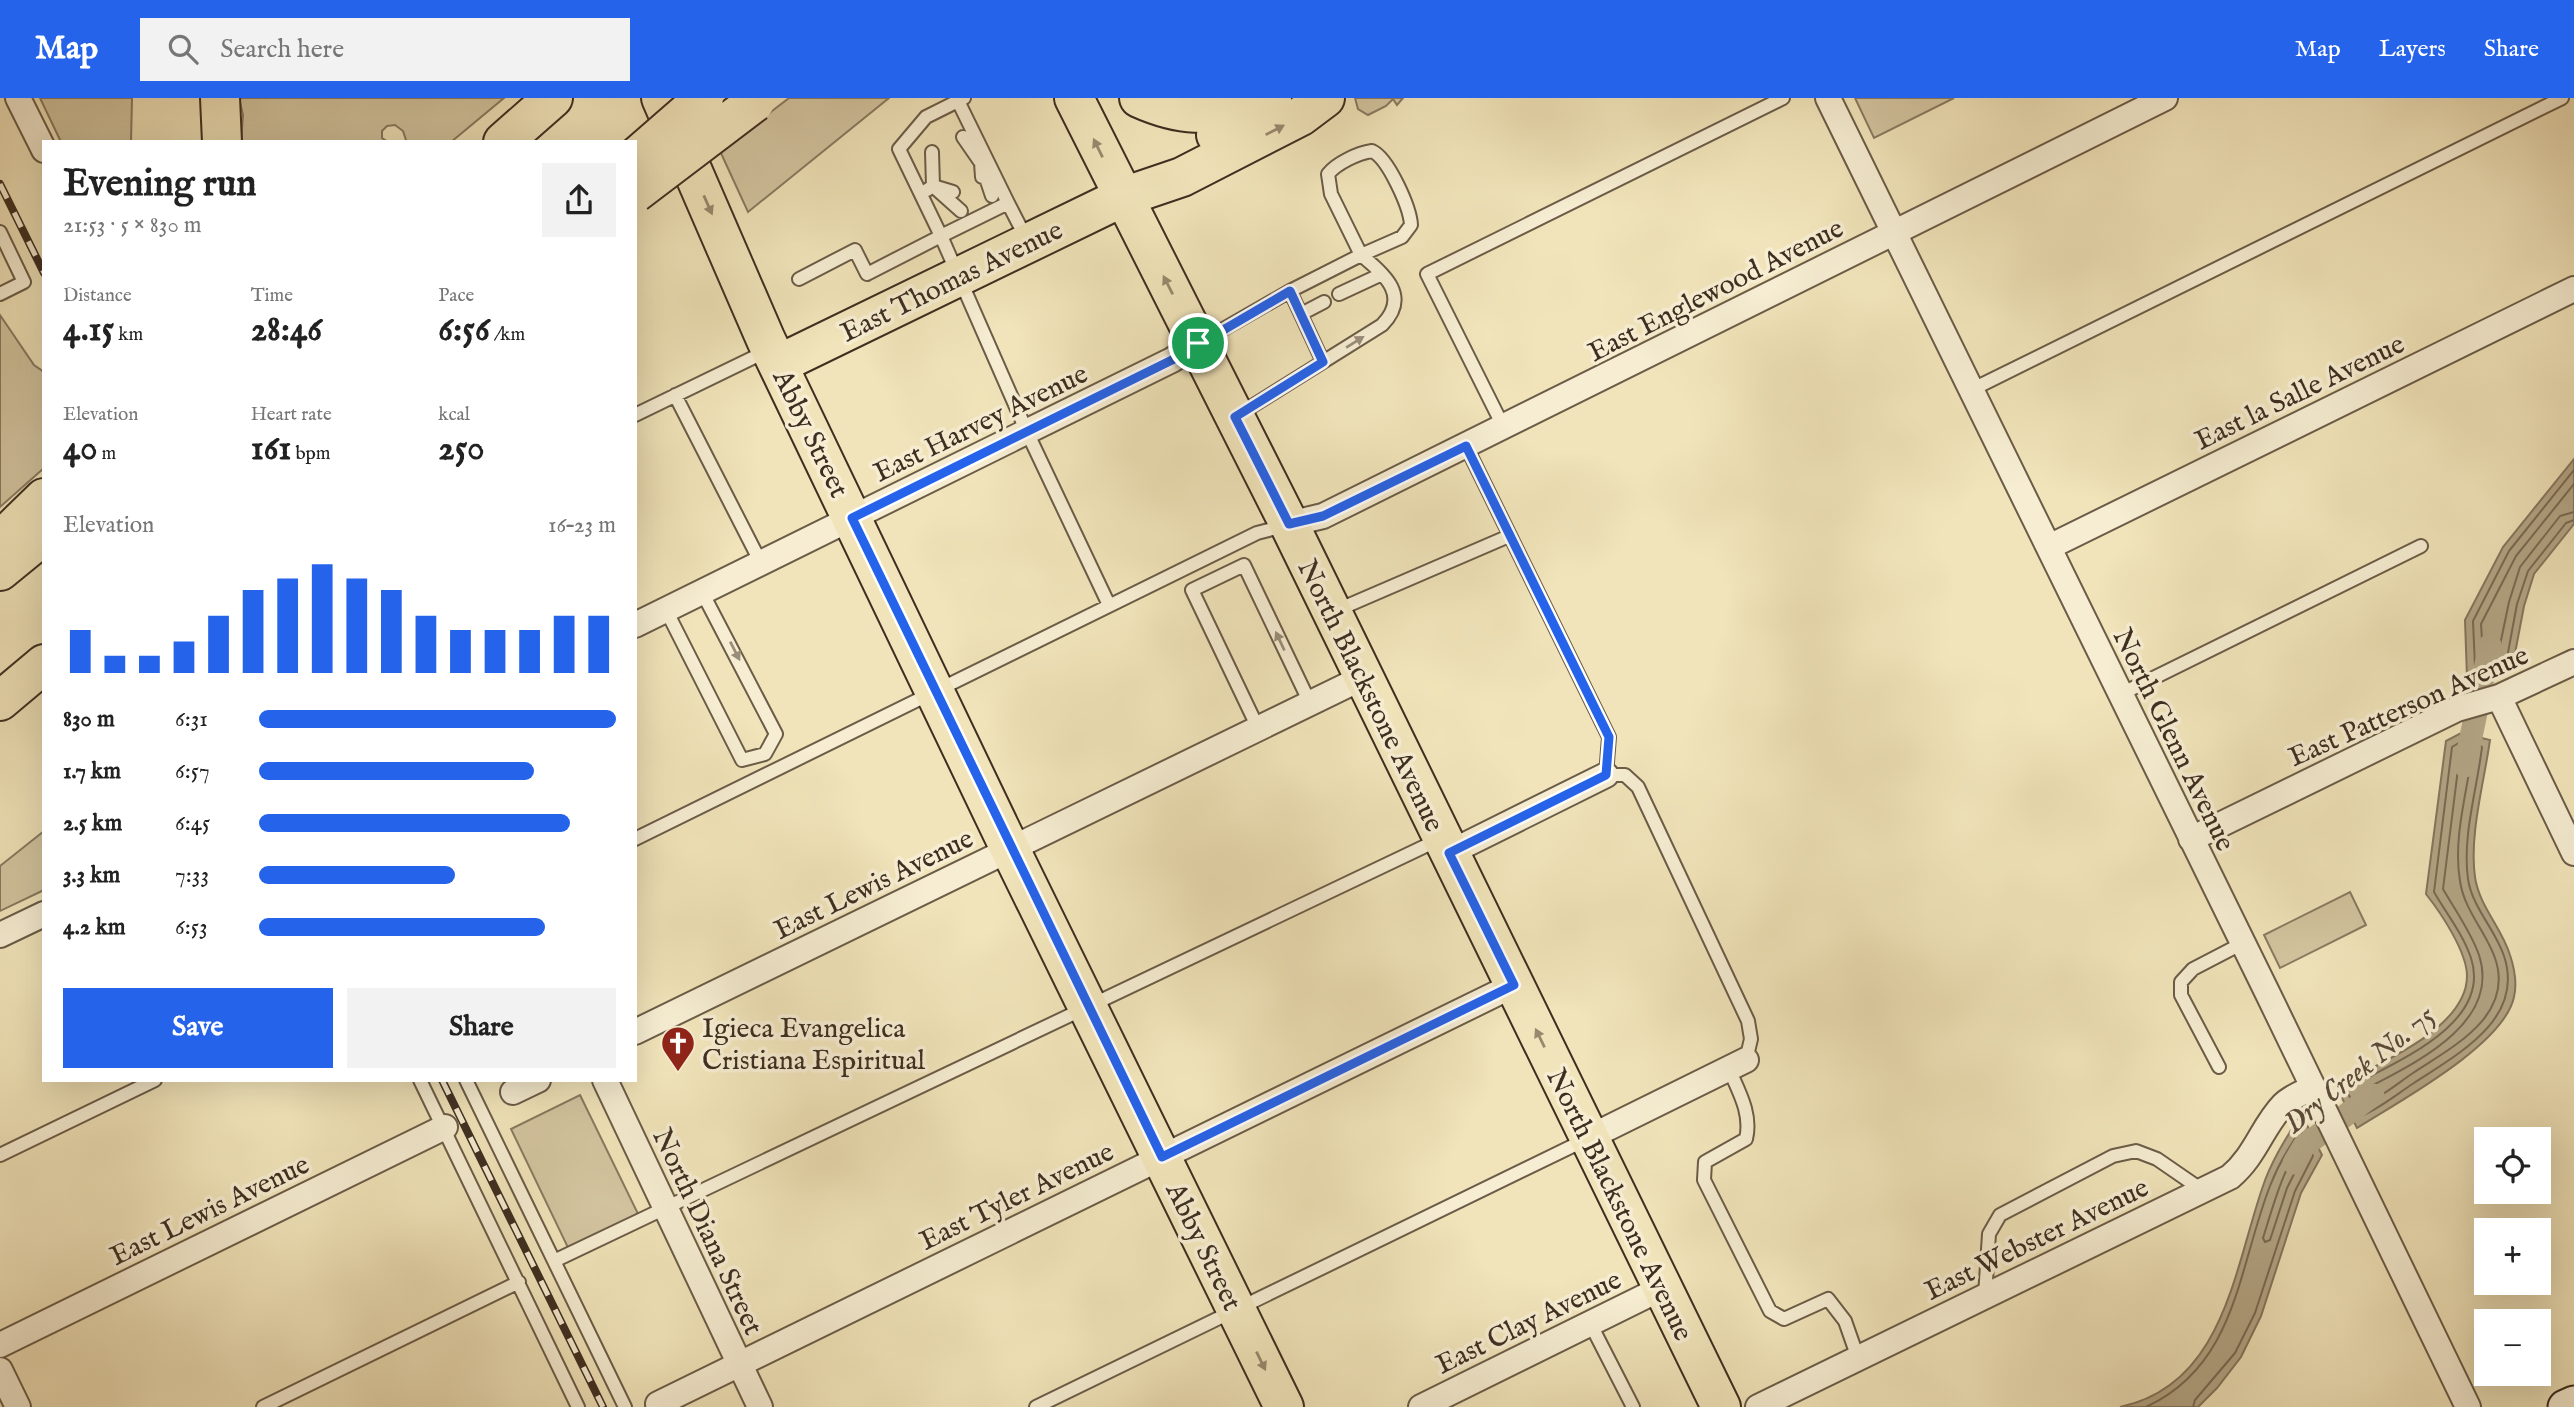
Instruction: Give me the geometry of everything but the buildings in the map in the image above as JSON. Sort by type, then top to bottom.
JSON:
[{"type":"main road","points":[[220,98],[222,140]]},
{"type":"main road","points":[[505,140],[553,98]]},
{"type":"main road","name":"Abby Street","points":[[661,98],[775,356],[852,518],[1010,849],[1284,1407]]},
{"type":"main road","points":[[637,156],[704,98]]},
{"type":"main road","name":"North Blackstone Avenue","points":[[1074,98],[1289,524],[1721,1407]]},
{"type":"main road","points":[[1139,98],[1167,108],[1213,114],[1259,98]]},
{"type":"main road","points":[[1123,197],[1174,160],[1251,114],[1272,98]]},
{"type":"main road","points":[[1123,197],[1182,177],[1301,116],[1325,98]]},
{"type":"main road","points":[[637,191],[758,100]]},
{"type":"main road","name":"East Thomas Avenue","points":[[775,356],[959,277],[1123,197]]},
{"type":"main road","points":[[0,541],[42,500]]},
{"type":"main road","points":[[0,571],[42,537]]},
{"type":"main road","points":[[0,701],[42,666]]},
{"type":"main road","points":[[2565,1407],[2574,1403]]},
{"type":"street","points":[[18,98],[42,146]]},
{"type":"street","name":"North Glenn Avenue","points":[[1828,98],[2468,1407]]},
{"type":"street","name":"East Englewood Avenue","points":[[1289,524],[1323,516],[1504,428],[2165,98]]},
{"type":"street","name":"East la Salle Avenue","points":[[2049,547],[2574,289]]},
{"type":"street","name":"East Harvey Avenue","points":[[637,624],[1172,360],[1198,343]]},
{"type":"street","name":"East Patterson Avenue","points":[[2191,839],[2468,705],[2497,698],[2574,662]]},
{"type":"street","name":"East Lewis Avenue","points":[[637,1031],[1364,677]]},
{"type":"street","points":[[2497,698],[2574,853]]},
{"type":"street","points":[[1446,846],[1606,775]]},
{"type":"street","points":[[0,935],[42,915]]},
{"type":"street","name":"East Tyler Avenue","points":[[658,1404],[1514,985]]},
{"type":"street","points":[[1588,1139],[1738,1064]]},
{"type":"street","points":[[513,1092],[534,1082]]},
{"type":"street","name":"North Diana Street","points":[[606,1082],[760,1407]]},
{"type":"street","name":"East Webster Avenue","points":[[1758,1407],[2230,1177],[2245,1164],[2282,1107],[2292,1098],[2312,1088]]},
{"type":"street","name":"East Lewis Avenue","points":[[0,1345],[444,1127]]},
{"type":"street","name":"East Clay Avenue","points":[[1421,1407],[1455,1399],[1590,1323],[1662,1287]]},
{"type":"street","points":[[0,1370],[18,1407]]},
{"type":"lane","points":[[1504,428],[1427,274],[1783,98]]},
{"type":"lane","points":[[1971,390],[2562,98]]},
{"type":"lane","points":[[992,196],[984,161],[961,99],[926,117],[899,149],[1108,605]]},
{"type":"lane","points":[[963,137],[984,161],[1029,243]]},
{"type":"lane","points":[[1198,343],[1290,291],[1361,255],[1402,237],[1410,225],[1408,210],[1384,160],[1372,151],[1364,152],[1332,169],[1328,174],[1331,194],[1361,255],[1392,287],[1396,301],[1392,315],[1381,325],[1235,417]]},
{"type":"lane","points":[[932,152],[933,186],[961,211]]},
{"type":"lane","points":[[971,153],[984,161]]},
{"type":"lane","points":[[982,177],[984,161]]},
{"type":"lane","points":[[920,193],[933,186],[939,168]]},
{"type":"lane","points":[[933,186],[953,192]]},
{"type":"lane","points":[[799,279],[856,250],[867,274],[1008,203]]},
{"type":"lane","points":[[0,232],[24,282],[0,293]]},
{"type":"lane","points":[[1339,294],[1382,274]]},
{"type":"lane","points":[[1290,291],[1323,362]]},
{"type":"lane","points":[[1300,314],[1324,302]]},
{"type":"lane","points":[[637,414],[675,395],[775,356]]},
{"type":"lane","points":[[675,395],[761,563]]},
{"type":"lane","points":[[1466,446],[1609,737],[1606,775],[1625,775],[1638,788],[1748,1021],[1751,1039],[1738,1064],[1742,1099],[1750,1124],[1746,1139],[1705,1162],[1704,1180],[1770,1311],[1784,1319],[1828,1299],[1845,1321],[1858,1358]]},
{"type":"lane","points":[[637,838],[1108,605],[1257,534],[1289,524]]},
{"type":"lane","points":[[1332,612],[1509,536]]},
{"type":"lane","points":[[2119,695],[2421,546]]},
{"type":"lane","points":[[1192,590],[1244,565],[1310,703]]},
{"type":"lane","points":[[1182,570],[1258,728]]},
{"type":"lane","points":[[666,610],[742,760],[765,754],[776,734],[702,592]]},
{"type":"lane","points":[[554,1261],[1087,1005],[1446,846]]},
{"type":"lane","points":[[2220,1067],[2181,995],[2181,982],[2193,969],[2243,943]]},
{"type":"lane","points":[[0,1155],[151,1082]]},
{"type":"lane","points":[[421,1082],[578,1407]]},
{"type":"lane","points":[[467,1082],[625,1407]]},
{"type":"lane","points":[[1036,1407],[1588,1139]]},
{"type":"lane","points":[[1984,1296],[1989,1234],[2000,1215],[2113,1156],[2136,1151],[2157,1159],[2202,1190]]},
{"type":"lane","points":[[262,1407],[519,1282]]},
{"type":"lane","points":[[1590,1323],[1633,1407]]},
{"type":"shaded area","points":[[40,98],[132,98],[131,140],[60,140]]},
{"type":"shaded area","points":[[239,98],[504,98],[453,140],[406,140],[403,131],[395,125],[387,126],[382,131],[382,138],[385,140],[241,140],[243,115]]},
{"type":"shaded area","points":[[789,98],[889,98],[748,212],[720,151]]},
{"type":"shaded area","points":[[1355,98],[1403,98],[1397,105],[1393,99],[1386,106],[1368,115],[1358,109]]},
{"type":"shaded area","points":[[1855,98],[1954,98],[1874,138]]},
{"type":"shaded area","points":[[0,315],[34,365],[42,371],[42,470],[0,507]]},
{"type":"shaded area","points":[[42,833],[42,891],[0,911],[0,866]]},
{"type":"shaded area","points":[[2350,892],[2366,925],[2280,968],[2264,935]]},
{"type":"shaded area","points":[[580,1095],[642,1222],[572,1256],[511,1129]]},
{"type":"water","points":[[2574,459],[2574,524],[2534,574],[2524,606],[2513,664],[2467,678],[2465,620],[2503,547]]},
{"type":"water","points":[[2461,733],[2490,740],[2474,844],[2475,877],[2481,898],[2510,955],[2515,976],[2514,997],[2506,1015],[2471,1053],[2422,1088],[2357,1128],[2336,1086],[2395,1056],[2436,1029],[2452,1013],[2463,995],[2467,976],[2463,956],[2446,922],[2426,894],[2446,741]]},
{"type":"water","points":[[2298,1119],[2305,1121],[2322,1155],[2301,1193],[2261,1316],[2241,1357],[2198,1407],[2120,1407],[2155,1395],[2182,1375],[2203,1349],[2220,1319],[2232,1287],[2266,1177]]},
{"type":"waterway","name":"Dry Creek No. 75","points":[[2465,766],[2490,645]]},
{"type":"waterway","name":"Dry Creek No. 75","points":[[2294,1163],[2304,1146],[2373,1095]]},
{"type":"railway","points":[[0,184],[42,269]]},
{"type":"railway","points":[[443,1082],[603,1407]]},
{"type":"place","name":"Igieca Evangelica Cristiana Espiritual","points":[[678,1073]]},
{"type":"route","points":[[1290,291],[1323,362],[1235,417],[1289,524],[1323,516],[1466,446],[1609,737],[1606,775],[1449,853],[1514,985],[1162,1157],[1010,849],[852,518],[1172,360],[1198,343],[1290,291]]}]
